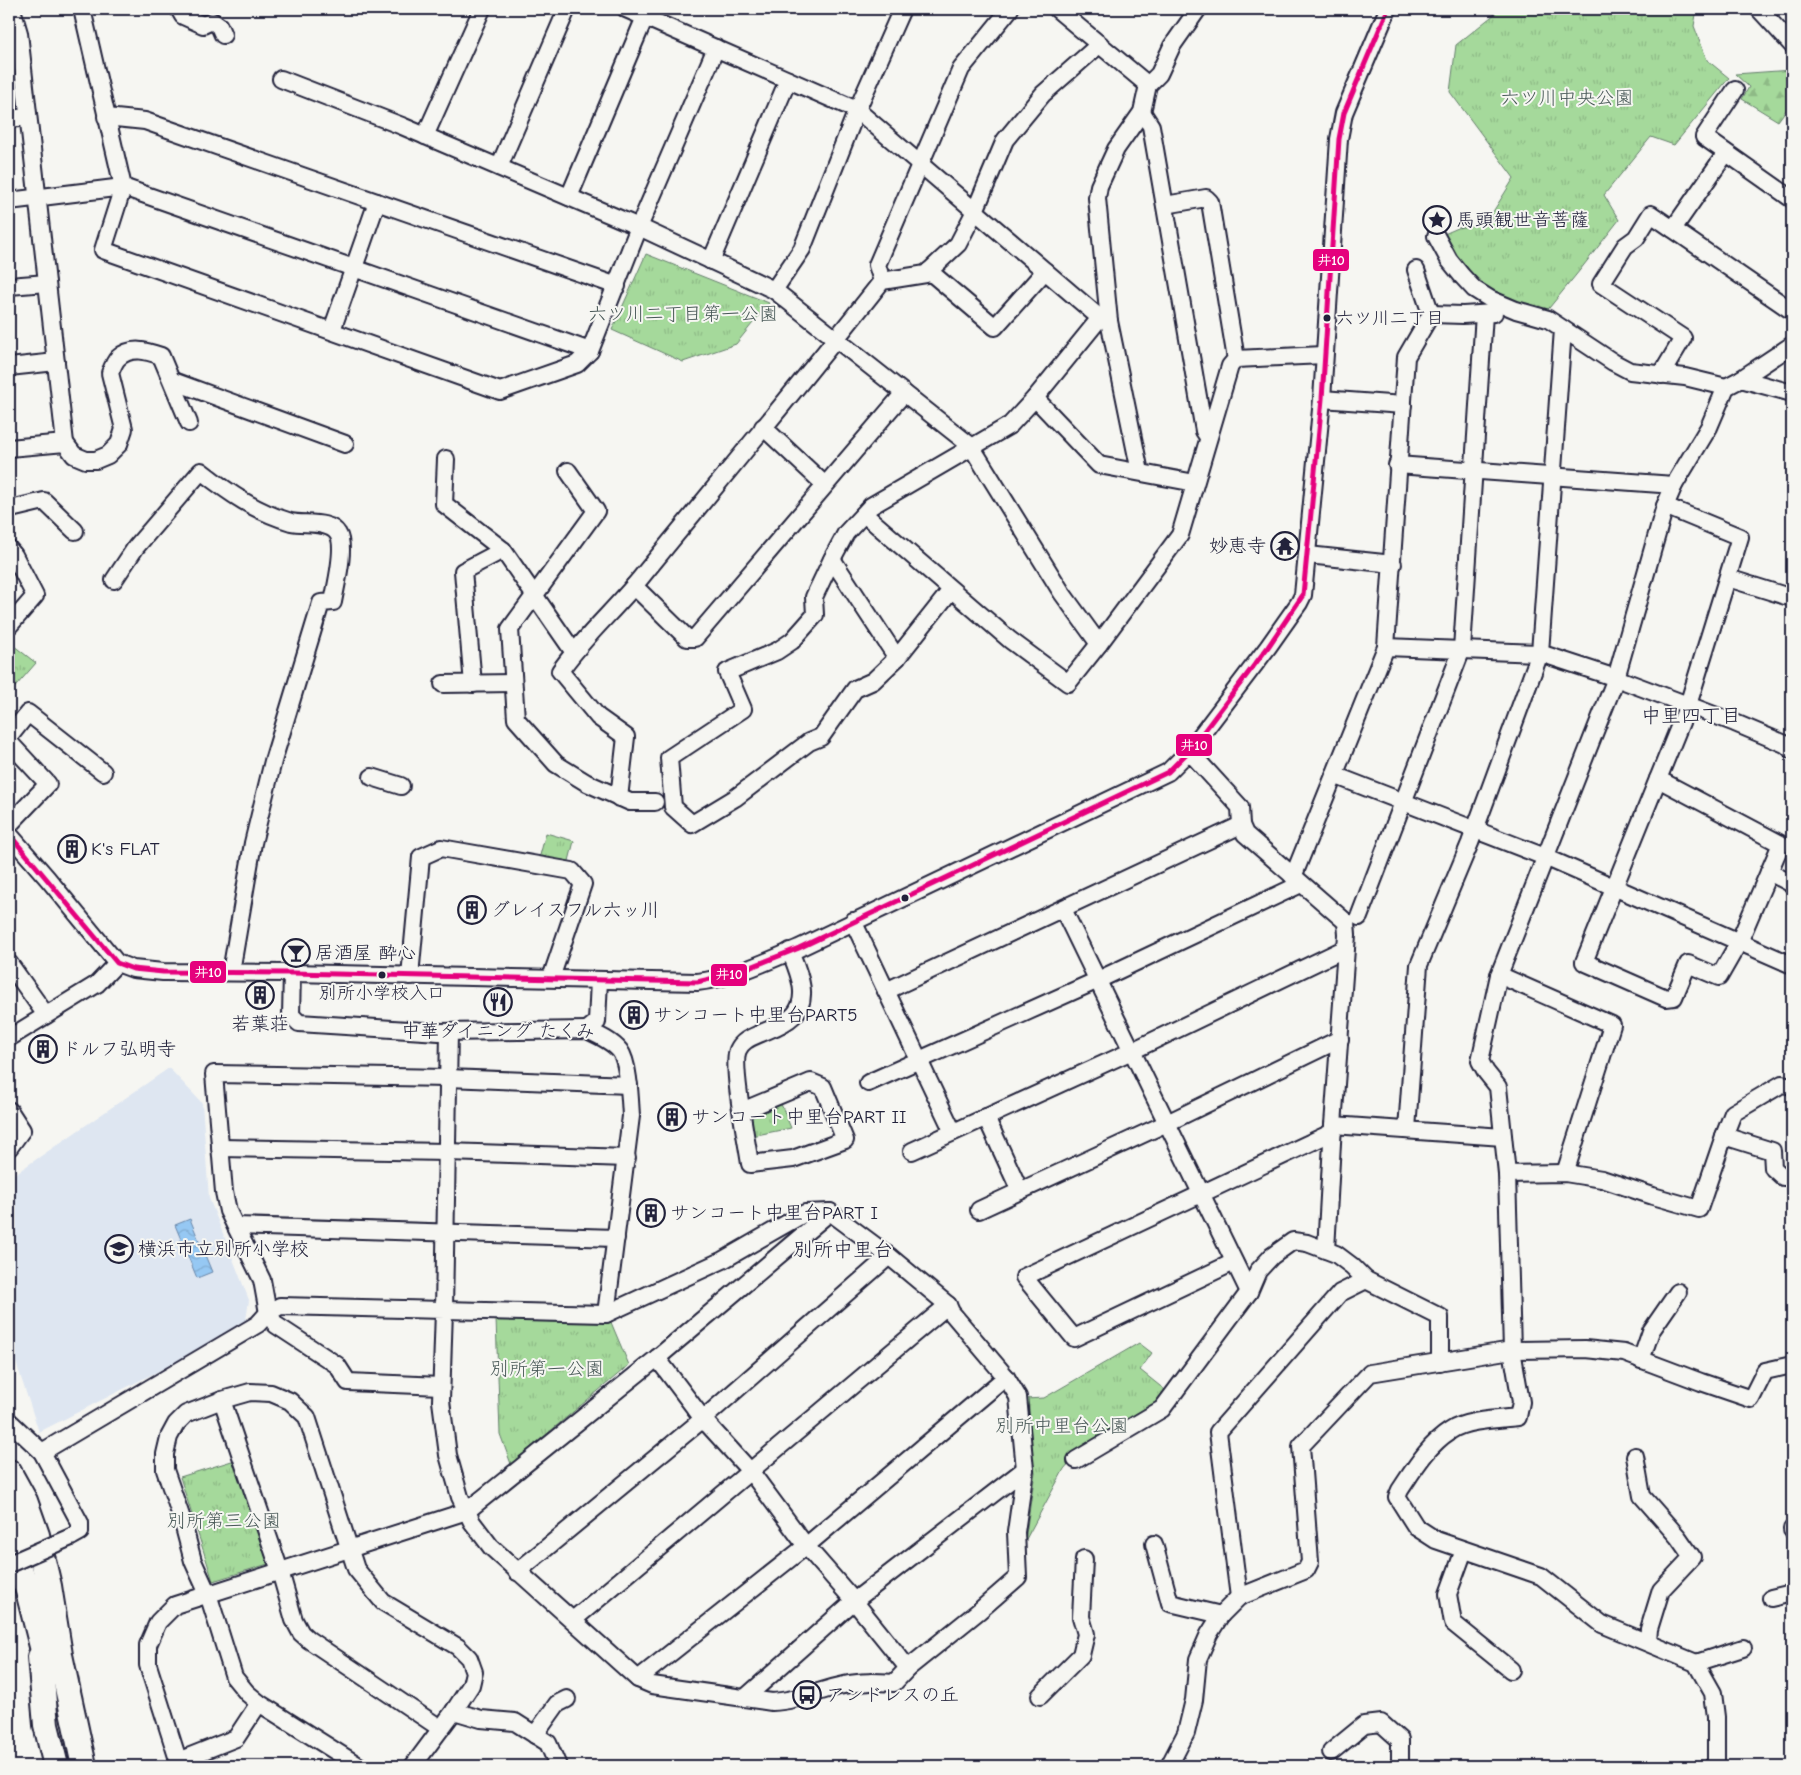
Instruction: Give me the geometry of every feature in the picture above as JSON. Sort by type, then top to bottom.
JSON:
[{"type":"highway","points":[[9,1472],[25,1501],[37,1535],[38,1588]]},
{"type":"highway","points":[[9,1510],[25,1535],[84,1766]]},
{"type":"highway","points":[[9,1539],[38,1588]]},
{"type":"highway","points":[[9,1557],[38,1588]]},
{"type":"highway","points":[[45,1618],[46,1725],[56,1766]]},
{"type":"highway","points":[[45,1618],[69,1766]]},
{"type":"highway","points":[[45,1618],[70,1654],[84,1714],[90,1766]]},
{"type":"street","points":[[12,9],[14,34],[28,117],[65,443],[74,455],[86,460],[96,460],[108,455],[119,444],[124,429],[110,372],[118,358],[130,352],[145,350],[162,356],[190,423]]},
{"type":"street","points":[[82,9],[123,187],[103,250],[500,391],[577,364],[590,351],[617,286],[638,228],[716,48]]},
{"type":"street","points":[[179,9],[183,16],[203,24],[212,21],[219,26],[223,35]]},
{"type":"street","points":[[424,136],[482,9]]},
{"type":"street","points":[[499,168],[568,9]]},
{"type":"street","points":[[626,9],[857,110],[1104,319]]},
{"type":"street","points":[[774,290],[802,249],[857,110],[902,9]]},
{"type":"street","points":[[882,281],[877,265],[961,69],[1010,9]]},
{"type":"street","points":[[1058,9],[1148,85]]},
{"type":"street","points":[[1140,472],[1104,319],[1097,198],[1099,186],[1116,149],[1142,112],[1148,85],[1159,74],[1172,46],[1198,9]]},
{"type":"street","points":[[9,742],[48,784],[9,834],[48,878],[117,963],[133,969],[163,972],[551,978],[675,983],[714,980],[742,972],[790,951],[1168,772],[1189,751],[1268,647],[1303,595],[1322,398],[1339,139],[1344,113],[1388,9]]},
{"type":"street","points":[[1759,9],[1792,45]]},
{"type":"street","points":[[568,197],[646,17]]},
{"type":"street","points":[[619,798],[626,737],[598,717],[560,672],[573,651],[589,637],[634,586],[882,281],[926,274],[958,244],[975,211],[1005,140],[1043,94],[1100,44]]},
{"type":"street","points":[[280,79],[424,136],[568,197],[774,290],[972,446],[1062,593],[1099,644]]},
{"type":"street","points":[[711,261],[788,80]]},
{"type":"street","points":[[1735,90],[1704,137],[1792,199]]},
{"type":"street","points":[[1142,112],[1151,126],[1204,431],[1208,437]]},
{"type":"street","points":[[9,119],[28,117]]},
{"type":"street","points":[[106,117],[145,120],[617,286]]},
{"type":"street","points":[[1673,229],[1726,153]]},
{"type":"street","points":[[9,200],[123,187],[590,351]]},
{"type":"street","points":[[1165,205],[1206,198],[1210,202],[1236,359]]},
{"type":"street","points":[[332,330],[377,202]]},
{"type":"street","points":[[1661,374],[1683,338],[1601,284],[1625,246],[1636,238],[1651,214],[1792,311]]},
{"type":"street","points":[[1436,236],[1453,265],[1474,289],[1490,300],[1548,319],[1613,362],[1630,371],[1733,383],[1792,393]]},
{"type":"street","points":[[868,1083],[1098,980],[1297,881],[1334,775],[1386,648],[1397,465],[1406,357],[1431,314],[1416,270]]},
{"type":"street","points":[[929,271],[995,327],[1045,271]]},
{"type":"street","points":[[9,286],[47,283]]},
{"type":"street","points":[[1431,314],[1463,315],[1516,310]]},
{"type":"street","points":[[1326,1250],[1340,1039],[1352,933],[1462,649],[1484,314]]},
{"type":"street","points":[[951,590],[897,658],[873,681],[856,688],[821,737],[809,742],[735,798],[692,824],[673,807],[669,758],[743,709],[727,672],[777,650],[792,641],[814,615],[814,597],[846,533],[871,506],[1010,425],[1104,319]]},
{"type":"street","points":[[1407,1129],[1419,965],[1475,830],[1540,653],[1563,329]]},
{"type":"street","points":[[1716,1766],[1716,1717],[1712,1693],[1696,1662],[1602,1624],[1540,1576],[1436,1540],[1416,1527],[1397,1497],[1428,1451],[1451,1430],[1480,1421],[1518,1417],[1521,1402],[1512,1350],[1507,1174],[1498,1087],[1480,1061],[1499,975],[1616,678],[1665,506],[1674,485],[1733,383],[1792,345]]},
{"type":"street","points":[[864,514],[1010,640],[1068,683],[1180,535],[1230,366],[1236,359],[1324,355]]},
{"type":"street","points":[[9,367],[56,362]]},
{"type":"street","points":[[173,381],[345,444]]},
{"type":"street","points":[[634,586],[687,638],[695,638],[904,393]]},
{"type":"street","points":[[1035,398],[1099,465],[1195,482]]},
{"type":"street","points":[[1322,398],[1403,405]]},
{"type":"street","points":[[763,427],[825,485]]},
{"type":"street","points":[[9,448],[65,443]]},
{"type":"street","points":[[446,459],[444,504],[503,550],[573,651]]},
{"type":"street","points":[[1397,465],[1674,485]]},
{"type":"street","points":[[114,580],[136,547],[201,470],[249,505],[266,513],[293,522],[328,526],[337,532],[342,545],[333,602],[321,603],[273,761],[253,843],[231,972]]},
{"type":"street","points":[[568,470],[596,511],[510,629],[516,720],[556,764],[587,783],[630,802],[655,802]]},
{"type":"street","points":[[11,510],[44,501],[75,531]]},
{"type":"street","points":[[1658,780],[1781,844],[1739,942],[1719,977],[1688,964],[1674,997],[1666,998],[1584,962],[1688,705],[1740,537],[1665,506]]},
{"type":"street","points":[[9,550],[14,554],[35,596],[9,626]]},
{"type":"street","points":[[473,684],[463,571],[503,550]]},
{"type":"street","points":[[1308,555],[1392,564]]},
{"type":"street","points":[[832,559],[897,658]]},
{"type":"street","points":[[1728,578],[1792,598]]},
{"type":"street","points":[[1386,648],[1540,653],[1616,678],[1735,723],[1785,744],[1792,750]]},
{"type":"street","points":[[443,684],[513,683]]},
{"type":"street","points":[[9,737],[28,713],[103,772]]},
{"type":"street","points":[[1189,751],[1240,806],[1241,825],[1245,834],[1346,922],[1352,933]]},
{"type":"street","points":[[1334,775],[1545,857],[1792,965]]},
{"type":"street","points":[[372,777],[401,786]]},
{"type":"street","points":[[886,991],[1241,825]]},
{"type":"street","points":[[410,976],[421,857],[441,848],[572,871],[583,884],[551,978]]},
{"type":"street","points":[[1769,872],[1792,884]]},
{"type":"street","points":[[1063,909],[1249,1292]]},
{"type":"street","points":[[853,921],[953,1132]]},
{"type":"street","points":[[912,1151],[1132,1051],[1352,933]]},
{"type":"street","points":[[742,1111],[810,1082],[823,1087],[845,1140],[793,1159],[750,1164],[742,1111],[736,1061],[738,1049],[745,1040],[784,1023],[794,1016],[800,1006],[801,981],[790,951]]},
{"type":"street","points":[[9,963],[46,1015]]},
{"type":"street","points":[[9,1038],[98,984],[117,963]]},
{"type":"street","points":[[292,973],[291,1015],[299,1023],[449,1032],[587,1030],[603,1038],[619,1050],[624,1057],[631,1116],[606,1314]]},
{"type":"street","points":[[1499,975],[1612,1025],[1565,1173]]},
{"type":"street","points":[[587,1030],[597,1022],[600,980]]},
{"type":"street","points":[[42,1452],[258,1324],[268,1313],[280,1306],[444,1310],[606,1314],[723,1260],[805,1213],[830,1212],[889,1256],[948,1305],[951,1312],[1006,1377],[1018,1397],[1025,1469],[1016,1532],[1018,1577],[979,1612],[908,1668],[894,1683],[868,1681],[843,1685],[786,1701],[772,1702],[652,1685],[638,1679],[517,1572],[491,1547],[472,1522],[460,1497],[448,1455],[441,1401],[441,1386],[444,1310],[446,1233],[449,1032]]},
{"type":"street","points":[[979,1210],[1167,1123],[1340,1039]]},
{"type":"street","points":[[441,1386],[348,1382],[337,1365],[276,1325],[268,1313],[262,1280],[228,1211],[224,1192],[214,1074],[448,1078],[628,1084]]},
{"type":"street","points":[[1507,1174],[1565,1173],[1602,1179],[1699,1209],[1733,1113],[1782,1084],[1792,1086]]},
{"type":"street","points":[[9,1110],[22,1130],[9,1148]]},
{"type":"street","points":[[986,1117],[1020,1191]]},
{"type":"street","points":[[1234,1262],[1074,1338],[1024,1277],[1201,1194],[1333,1128],[1407,1129],[1503,1137]]},
{"type":"street","points":[[1724,1136],[1772,1151],[1773,1168],[1783,1177],[1792,1177]]},
{"type":"street","points":[[220,1148],[447,1152],[627,1158]]},
{"type":"street","points":[[259,1703],[236,1738],[179,1763],[148,1665],[148,1645],[158,1622],[175,1605],[467,1511],[657,1358],[830,1212]]},
{"type":"street","points":[[236,1226],[616,1238]]},
{"type":"street","points":[[1076,1460],[1162,1409],[1249,1292],[1258,1271],[1272,1256],[1294,1240],[1336,1254],[1366,1280],[1440,1317],[1440,1362]]},
{"type":"street","points":[[517,1572],[703,1420],[889,1256]]},
{"type":"street","points":[[1239,1597],[1218,1432],[1340,1293],[1366,1280]]},
{"type":"street","points":[[1641,1360],[1651,1331],[1678,1292]]},
{"type":"street","points":[[573,1620],[948,1305]]},
{"type":"street","points":[[1169,1766],[1186,1733],[1194,1700],[1198,1660],[1209,1634],[1221,1615],[1239,1597],[1306,1570],[1310,1562],[1296,1441],[1370,1373],[1512,1350],[1552,1348],[1608,1350],[1624,1353],[1751,1399],[1765,1371],[1792,1365]]},
{"type":"street","points":[[657,1358],[703,1420],[750,1472],[806,1546],[854,1601],[908,1668]]},
{"type":"street","points":[[638,1679],[806,1546],[1006,1377]]},
{"type":"street","points":[[359,1766],[259,1703],[247,1693],[234,1677],[208,1594],[193,1561],[181,1516],[165,1470],[165,1454],[169,1437],[176,1424],[186,1414],[222,1400],[250,1392],[271,1393],[290,1401],[307,1417],[356,1569],[382,1602],[458,1647],[469,1658],[474,1672],[470,1685],[454,1711],[413,1766]]},
{"type":"street","points":[[222,1400],[280,1571],[294,1620],[301,1633],[317,1646],[440,1728]]},
{"type":"street","points":[[9,1421],[42,1452],[80,1523],[80,1532],[9,1564]]},
{"type":"street","points":[[1635,1456],[1642,1496],[1678,1537],[1692,1557],[1661,1590],[1649,1629],[1648,1641]]},
{"type":"street","points":[[746,1698],[854,1601],[1025,1469]]},
{"type":"street","points":[[1154,1544],[1170,1603],[1221,1615]]},
{"type":"street","points":[[1464,1550],[1448,1594],[1453,1624],[1511,1670]]},
{"type":"street","points":[[1040,1696],[1080,1655],[1086,1634],[1080,1617],[1084,1559]]},
{"type":"street","points":[[1771,1598],[1792,1592]]},
{"type":"street","points":[[1696,1662],[1744,1648]]},
{"type":"street","points":[[535,1735],[557,1704],[567,1698]]},
{"type":"street","points":[[454,1711],[481,1719],[515,1722],[548,1743],[558,1766]]},
{"type":"street","points":[[1331,1752],[1364,1725],[1381,1723],[1400,1740],[1400,1766]]},
{"type":"shaded area","name":"横浜市立別所小学校","points":[[169,1068],[202,1103],[209,1198],[249,1300],[245,1327],[39,1432],[9,1341],[9,1178]]},
{"type":"green space","name":"六ツ川中央公園","points":[[1501,9],[1697,9],[1694,26],[1707,60],[1729,78],[1674,145],[1651,137],[1604,195],[1619,220],[1545,313],[1500,298],[1459,262],[1442,235],[1458,228],[1486,223],[1514,178],[1450,92],[1456,45]]},
{"type":"green space","points":[[1792,70],[1792,102],[1778,121],[1742,99],[1749,87],[1735,74]]},
{"type":"green space","name":"六ツ川二丁目第一公園","points":[[646,254],[769,303],[736,344],[683,362],[612,330]]},
{"type":"green space","points":[[9,642],[36,663],[9,694]]},
{"type":"green space","points":[[546,833],[574,841],[568,865],[539,859]]},
{"type":"green space","points":[[781,1104],[791,1128],[752,1136],[749,1115]]},
{"type":"green space","name":"別所第一公園","points":[[496,1319],[610,1320],[629,1365],[511,1464],[500,1434]]},
{"type":"green space","name":"別所中里台公園","points":[[1139,1343],[1152,1353],[1140,1370],[1165,1390],[1159,1402],[1074,1457],[1064,1469],[1025,1541],[1035,1472],[1027,1433],[1025,1399],[1044,1398]]},
{"type":"green space","name":"別所第三公園","points":[[235,1460],[268,1564],[213,1581],[180,1477]]},
{"type":"water","points":[[190,1219],[212,1272],[197,1278],[175,1225]]},
{"type":"transit line","name":"井10","points":[[9,834],[117,963],[133,969],[163,972],[697,982],[736,973],[799,948],[1168,772],[1189,751],[1268,647],[1303,595],[1322,399],[1339,139],[1344,113],[1388,9]]},
{"type":"place","name":"馬頭観世音菩薩","points":[[1437,220]]},
{"type":"place","name":"六ツ川二丁目","points":[[1327,318]]},
{"type":"place","name":"妙恵寺","points":[[1285,546]]},
{"type":"place","name":"K's FLAT","points":[[72,849]]},
{"type":"place","name":"グレイスフル六ッ川","points":[[472,910]]},
{"type":"place","name":"居酒屋 酔心","points":[[296,953]]},
{"type":"place","name":"別所小学校入口","points":[[382,975]]},
{"type":"place","name":"若葉荘","points":[[260,995]]},
{"type":"place","name":"中華ダイニング たくみ","points":[[498,1002]]},
{"type":"place","name":"サンコート中里台PART5","points":[[634,1015]]},
{"type":"place","name":"ドルフ弘明寺","points":[[43,1049]]},
{"type":"place","name":"サンコート中里台PART II","points":[[672,1117]]},
{"type":"place","name":"サンコート中里台PART I","points":[[651,1213]]},
{"type":"place","name":"横浜市立別所小学校","points":[[119,1249]]},
{"type":"place","name":"アンドレスの丘","points":[[807,1695]]},
{"type":"district","name":"中里四丁目","points":[[1691,715]]},
{"type":"district","name":"別所中里台","points":[[843,1249]]}]
